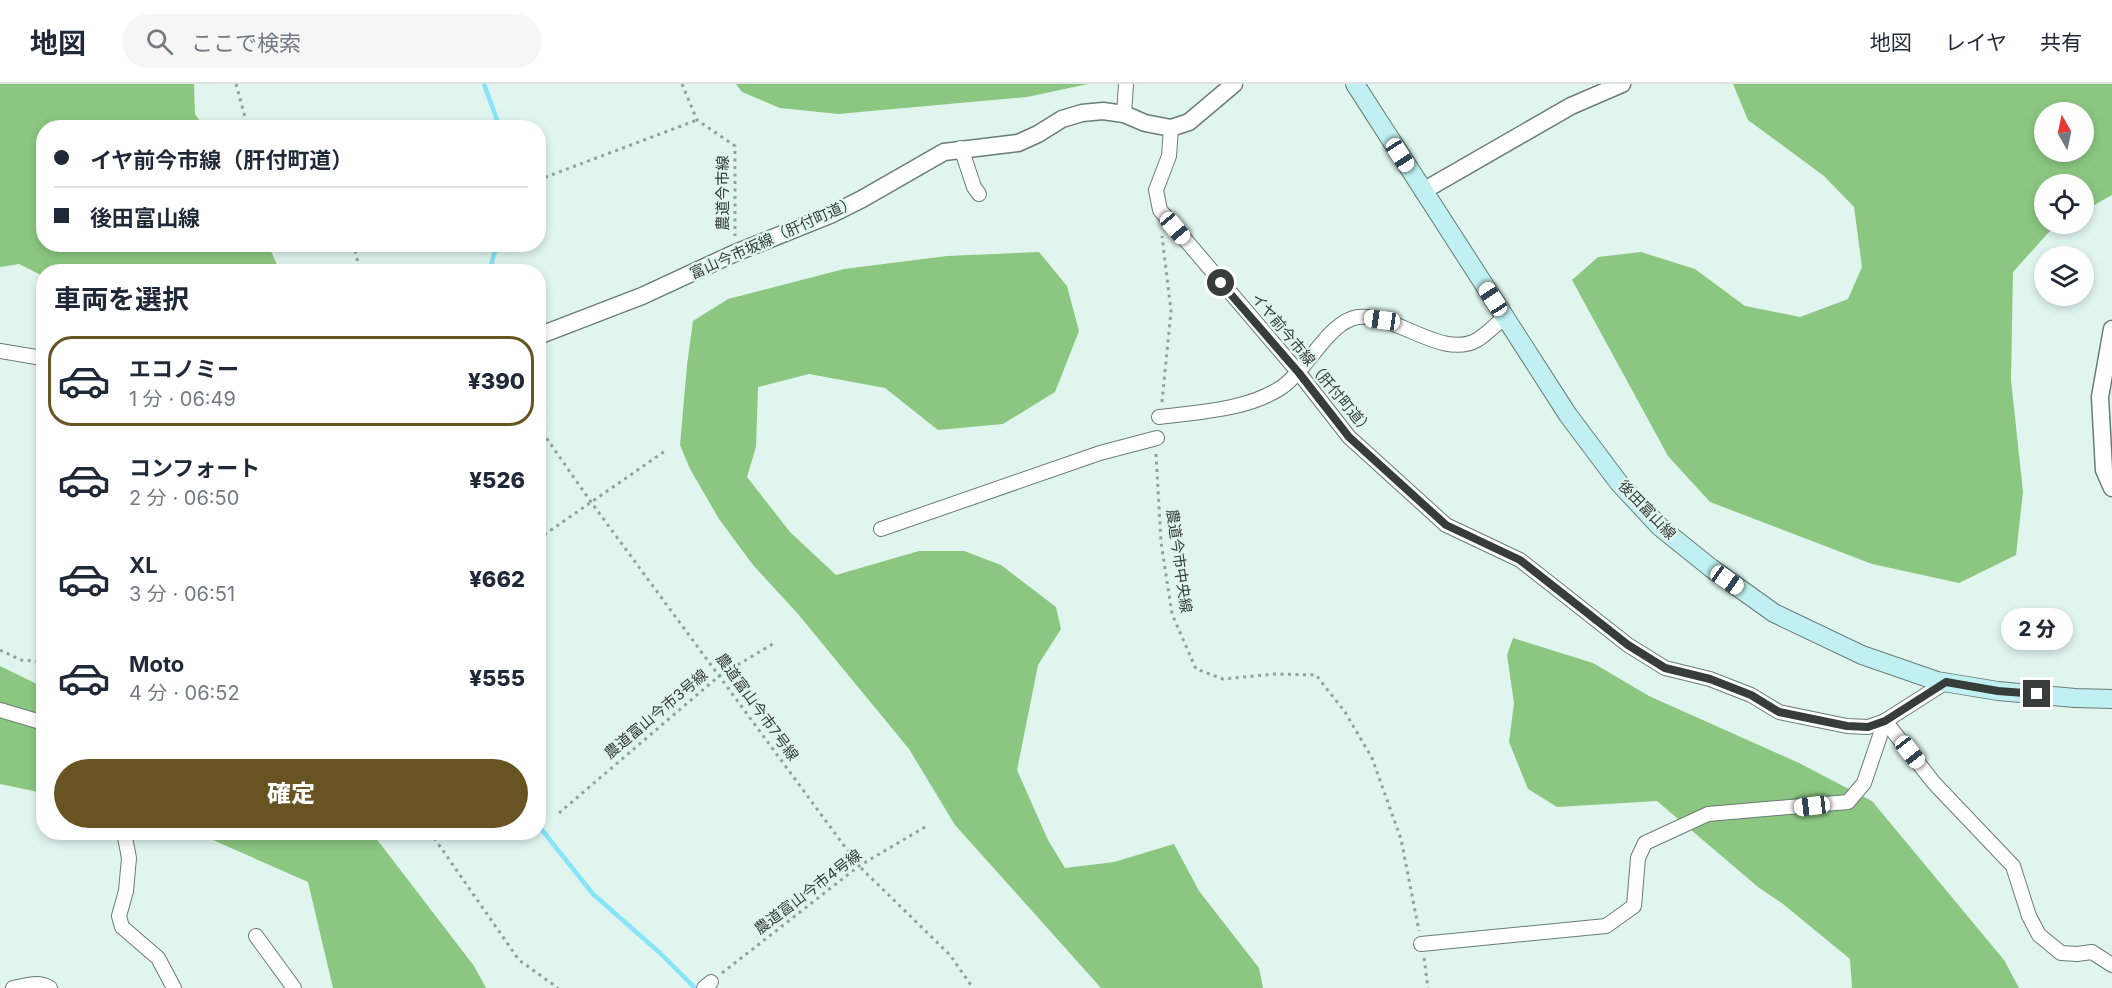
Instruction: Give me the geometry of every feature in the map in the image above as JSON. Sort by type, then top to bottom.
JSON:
[{"type":"main road","name":"後田富山線","points":[[1354,84],[1568,414],[1619,483],[1660,527],[1774,613],[1862,655],[1946,682],[1998,691],[2112,699]]},
{"type":"street","points":[[1124,114],[1126,84]]},
{"type":"street","points":[[1160,210],[1156,190],[1169,156],[1171,128],[1189,122],[1234,84]]},
{"type":"street","points":[[1423,191],[1571,106],[1622,84]]},
{"type":"street","name":"富山今市坂線（肝付町道）","points":[[546,333],[642,296],[735,253],[830,215],[944,152],[961,148],[1018,143],[1062,119],[1082,113],[1103,111],[1124,114],[1145,123],[1171,128]]},
{"type":"street","points":[[961,148],[974,187],[979,194]]},
{"type":"street","name":"イヤ前今市線（肝付町道）","points":[[1160,210],[1299,373],[1349,437],[1446,525],[1520,560],[1628,645],[1665,668],[1710,679],[1751,695],[1779,712],[1847,726],[1868,727],[1885,721]]},
{"type":"street","points":[[1159,417],[1214,411],[1258,399],[1281,387],[1299,373],[1329,335],[1344,322],[1359,316],[1382,320],[1437,342],[1459,344],[1476,341],[1505,317]]},
{"type":"street","points":[[2112,329],[2100,397],[2103,470],[2112,488]]},
{"type":"street","points":[[0,351],[36,357]]},
{"type":"street","points":[[881,529],[1100,453],[1158,438]]},
{"type":"street","points":[[1421,944],[1606,926],[1634,906],[1638,858],[1645,843],[1708,814],[1848,802],[1864,783],[1885,721],[1946,682]]},
{"type":"street","points":[[0,710],[36,721]]},
{"type":"street","points":[[1885,721],[1934,783],[2013,866],[2029,916],[2039,935],[2061,953],[2092,952],[2112,965]]},
{"type":"street","points":[[126,840],[129,858],[126,891],[119,916],[122,927],[158,958],[174,988]]},
{"type":"street","points":[[256,936],[294,988]]},
{"type":"street","points":[[0,982],[12,988],[31,984],[46,985],[51,988]]},
{"type":"path","points":[[237,84],[246,120]]},
{"type":"path","points":[[546,177],[697,120],[682,84]]},
{"type":"path","name":"農道今市線","points":[[697,120],[735,146],[735,253]]},
{"type":"path","points":[[1159,417],[1165,387],[1170,311],[1160,210]]},
{"type":"path","name":"農道富山今市7号線","points":[[546,437],[859,866],[950,955],[973,988]]},
{"type":"path","name":"農道今市中央線","points":[[1158,438],[1156,463],[1161,542],[1172,614],[1197,669],[1223,679],[1275,674],[1316,675],[1345,712],[1372,758],[1401,839],[1428,988]]},
{"type":"path","points":[[546,533],[665,451]]},
{"type":"path","name":"農道富山今市3号線","points":[[559,813],[719,676],[776,642]]},
{"type":"path","points":[[0,650],[21,660],[36,661]]},
{"type":"path","name":"農道富山今市4号線","points":[[707,985],[859,866],[925,827]]},
{"type":"path","points":[[436,840],[519,960],[558,988]]},
{"type":"green space","points":[[0,84],[194,84],[195,114],[199,120],[36,120],[36,252],[271,252],[277,264],[36,264],[36,272],[19,264],[0,267]]},
{"type":"green space","points":[[736,84],[1088,84],[1027,97],[838,114],[780,108],[742,92]]},
{"type":"green space","points":[[1733,84],[2112,84],[2112,195],[2094,205],[2094,174],[2034,174],[2034,234],[2047,234],[2013,272],[2011,380],[2023,492],[2016,555],[1959,583],[1872,564],[1710,502],[1668,456],[1572,280],[1598,257],[1641,252],[1695,269],[1745,306],[1800,317],[1848,299],[1862,267],[1854,207],[1824,176],[1748,120]]},
{"type":"green space","points":[[1039,252],[1067,286],[1079,331],[1055,392],[1003,424],[938,430],[885,388],[809,374],[758,387],[756,447],[747,477],[790,532],[836,575],[919,551],[964,551],[1001,565],[1056,607],[1061,629],[1038,665],[1017,770],[1048,840],[1065,868],[1114,862],[1174,844],[1199,891],[1259,968],[1263,988],[1101,988],[955,825],[909,749],[798,614],[753,565],[719,519],[690,469],[680,445],[693,321],[728,299],[844,269],[947,256]]},
{"type":"green space","points":[[1513,638],[1593,663],[1649,696],[1799,763],[1872,801],[2004,960],[2019,988],[1852,988],[1850,959],[1783,904],[1758,887],[1657,801],[1557,807],[1528,789],[1509,742],[1514,703],[1507,655]]},
{"type":"green space","points":[[0,666],[36,684],[36,792],[0,784]]},
{"type":"green space","points":[[213,840],[377,840],[474,966],[486,988],[333,988],[308,882]]},
{"type":"waterway","points":[[484,84],[497,120]]},
{"type":"waterway","points":[[491,264],[495,252]]},
{"type":"waterway","points":[[546,835],[593,894],[660,953],[695,988]]},
{"type":"route","points":[[1221,283],[1299,373],[1349,437],[1446,525],[1520,560],[1628,645],[1665,668],[1710,679],[1751,695],[1779,712],[1847,726],[1868,727],[1885,721],[1946,682],[1998,691],[2037,694]]}]
